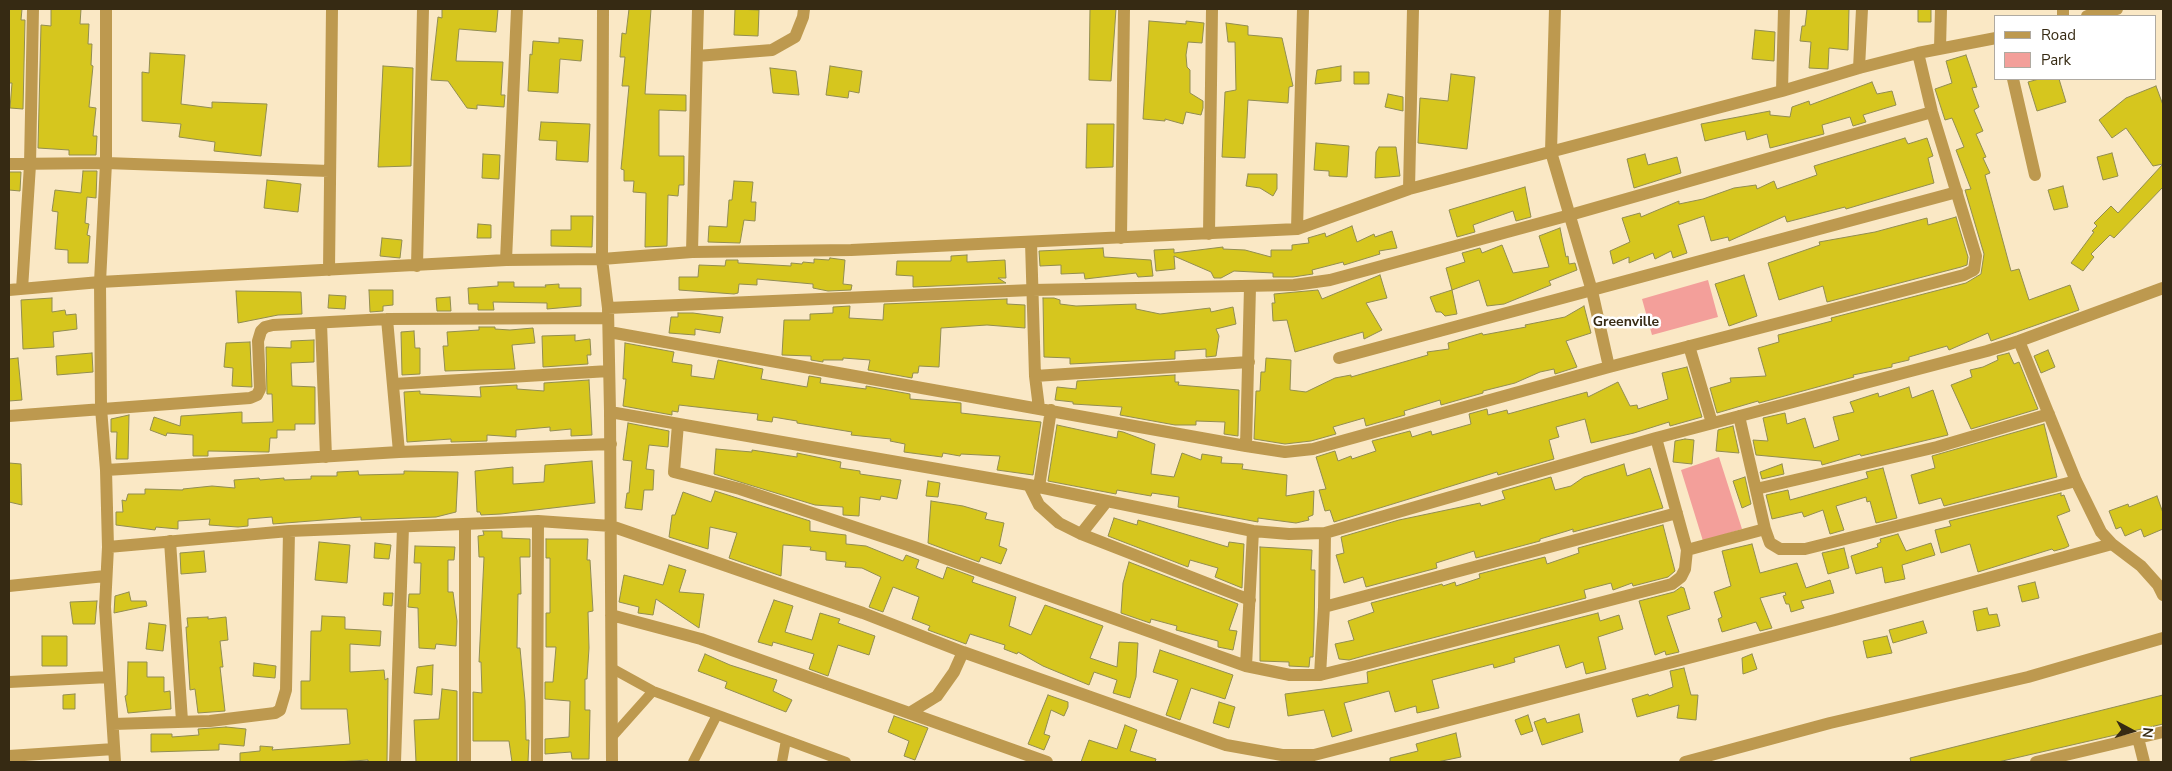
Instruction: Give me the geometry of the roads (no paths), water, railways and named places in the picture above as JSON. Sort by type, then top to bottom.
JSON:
[{"type":"street","points":[[33,9],[30,165],[15,289],[100,282],[506,260],[602,259],[692,252],[851,250],[1297,229],[1409,189],[1782,91],[1859,68],[1940,48],[1994,38]]},
{"type":"street","points":[[106,9],[106,163],[100,282],[102,408],[108,547],[105,576],[115,762]]},
{"type":"street","points":[[329,270],[332,9]]},
{"type":"street","points":[[417,266],[423,9]]},
{"type":"street","points":[[506,260],[517,9]]},
{"type":"street","points":[[603,9],[602,259],[609,332],[613,669],[612,762]]},
{"type":"street","points":[[692,252],[698,9]]},
{"type":"street","points":[[697,56],[772,50],[795,37],[804,9]]},
{"type":"street","points":[[1121,238],[1124,9]]},
{"type":"street","points":[[1209,234],[1212,9]]},
{"type":"street","points":[[1297,229],[1303,9]]},
{"type":"street","points":[[1409,189],[1413,9]]},
{"type":"street","points":[[1555,9],[1551,152],[1592,291],[1609,367]]},
{"type":"street","points":[[1782,91],[1784,9]]},
{"type":"street","points":[[1859,68],[1862,9]]},
{"type":"street","points":[[1940,48],[1941,9]]},
{"type":"street","points":[[2092,15],[2117,9]]},
{"type":"street","points":[[609,332],[1246,446],[1285,452],[1313,450],[1609,367],[1974,270],[1976,256],[1932,112],[1918,53]]},
{"type":"street","points":[[2013,80],[2035,175]]},
{"type":"street","points":[[9,416],[250,398],[257,395],[260,389],[258,341],[261,331],[265,327],[387,319],[608,313],[1032,290],[1250,287],[1294,285],[1330,280],[1570,215],[1932,112]]},
{"type":"street","points":[[9,164],[106,163],[329,171]]},
{"type":"street","points":[[1339,358],[1957,192]]},
{"type":"street","points":[[1031,242],[1035,376],[1045,409],[1034,486],[1039,505],[1059,524],[1081,534],[1250,600]]},
{"type":"street","points":[[1246,446],[1250,287]]},
{"type":"street","points":[[610,412],[1034,486],[1253,531],[1289,534],[1325,533],[1656,438],[2020,341],[2163,288]]},
{"type":"street","points":[[387,319],[399,452]]},
{"type":"street","points":[[321,323],[326,457]]},
{"type":"street","points":[[2020,341],[2076,480],[2101,532],[2112,544],[2141,566],[2158,585],[2163,595]]},
{"type":"street","points":[[1688,346],[1712,423]]},
{"type":"street","points":[[1035,376],[1249,362]]},
{"type":"street","points":[[394,384],[609,371]]},
{"type":"street","points":[[1756,489],[1937,447],[2049,414]]},
{"type":"street","points":[[1739,416],[1765,529],[1770,543],[1780,549],[1805,549],[2076,480]]},
{"type":"street","points":[[678,424],[674,472],[740,489],[914,547],[1246,666],[1290,675],[1320,675],[1672,584],[1681,577],[1685,568],[1687,550],[1656,438]]},
{"type":"street","points":[[106,470],[399,452],[611,444]]},
{"type":"street","points":[[1081,534],[1107,501]]},
{"type":"street","points":[[1324,607],[1677,513]]},
{"type":"street","points":[[108,547],[289,531],[538,521],[611,526],[863,612],[963,652],[1262,758],[1314,754],[1353,745],[1835,620],[2112,544]]},
{"type":"street","points":[[537,762],[538,521]]},
{"type":"street","points":[[464,524],[465,762]]},
{"type":"street","points":[[394,762],[403,527]]},
{"type":"street","points":[[1687,550],[1765,529]]},
{"type":"street","points":[[113,724],[182,721],[275,713],[283,705],[289,531]]},
{"type":"street","points":[[1246,666],[1253,531]]},
{"type":"street","points":[[1320,675],[1324,607],[1325,533]]},
{"type":"street","points":[[170,541],[182,721]]},
{"type":"street","points":[[9,586],[105,576]]},
{"type":"street","points":[[611,615],[701,639],[911,712],[1047,762]]},
{"type":"street","points":[[1686,762],[1830,723],[2028,676],[2163,638]]},
{"type":"street","points":[[911,712],[937,696],[954,672],[963,652]]},
{"type":"street","points":[[9,682],[109,677]]},
{"type":"street","points":[[2036,762],[2074,758],[2163,732]]},
{"type":"street","points":[[2138,738],[2144,762]]},
{"type":"street","points":[[9,756],[114,749]]},
{"type":"lane","points":[[613,669],[653,691],[839,761]]},
{"type":"lane","points":[[612,737],[653,691]]},
{"type":"lane","points":[[693,762],[717,715]]},
{"type":"lane","points":[[782,762],[786,740]]},
{"type":"district","name":"Greenville","points":[[1626,323]]}]
